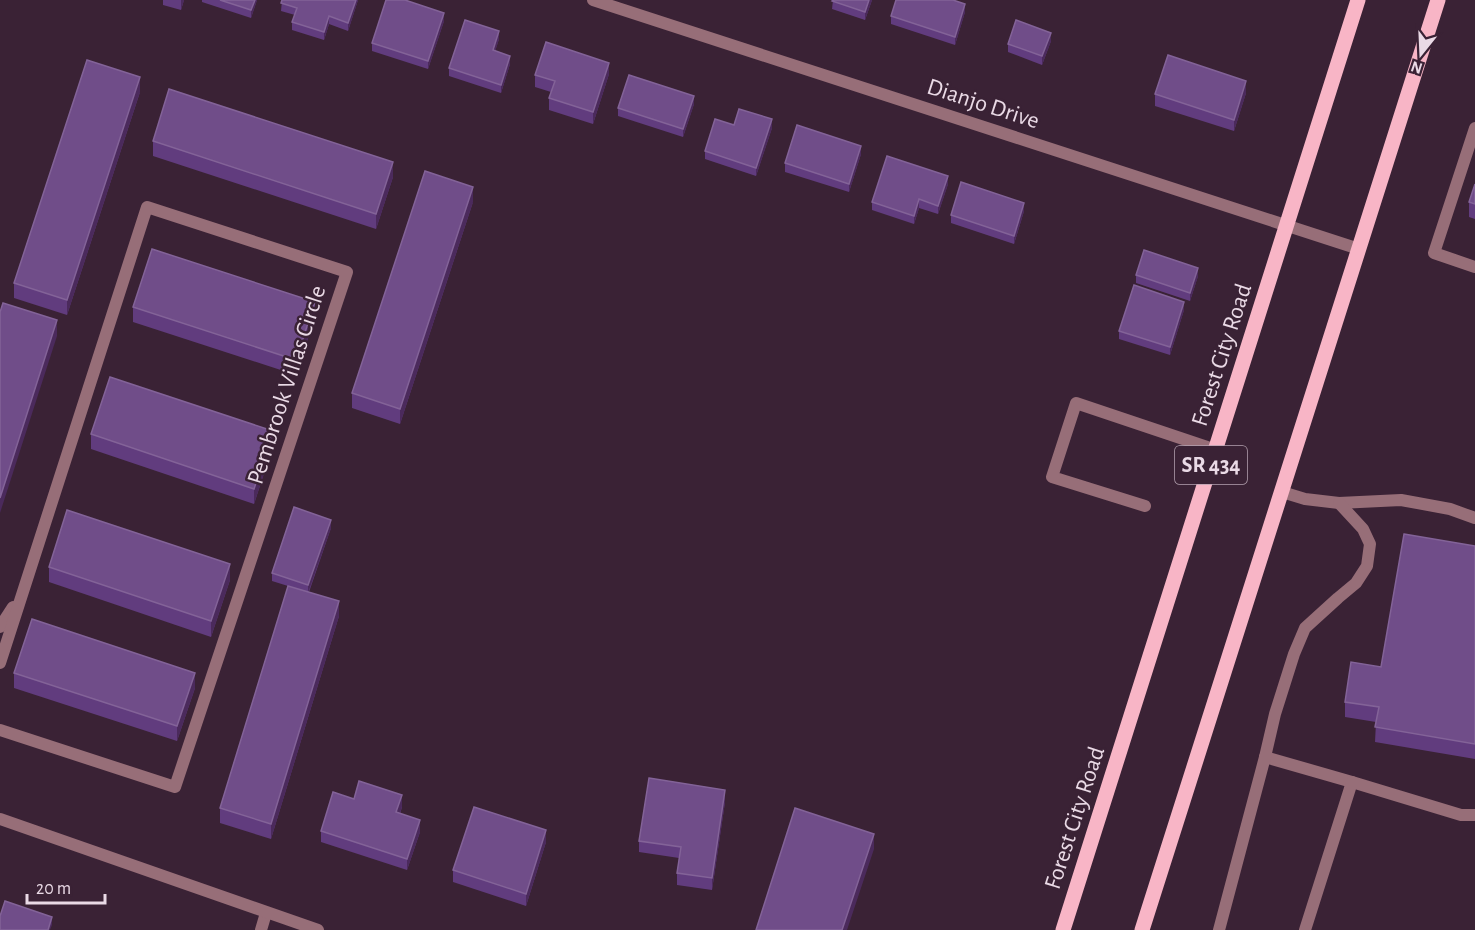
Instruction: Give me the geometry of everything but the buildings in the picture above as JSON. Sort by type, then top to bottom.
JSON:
[{"type":"main road","name":"Forest City Road","points":[[1063,930],[1358,0]]},
{"type":"main road","name":"SR 434","points":[[1142,930],[1438,0]]},
{"type":"street","name":"Dianjo Drive","points":[[593,0],[1359,249]]},
{"type":"street","points":[[1475,128],[1434,254],[1475,267]]},
{"type":"street","name":"Pembrook Villas Circle","points":[[0,663],[147,207],[346,272],[176,787],[0,730]]},
{"type":"street","points":[[1145,506],[1052,477],[1076,403],[1216,450]]},
{"type":"street","points":[[1282,492],[1305,499],[1339,503],[1401,500],[1450,509],[1475,518]]},
{"type":"street","points":[[1219,930],[1275,714],[1294,654],[1305,628],[1356,583],[1367,566],[1370,544],[1367,537],[1363,529],[1339,503]]},
{"type":"street","name":"Pembrook Villas Circle","points":[[0,627],[21,596]]},
{"type":"street","points":[[1265,757],[1461,815],[1475,815]]},
{"type":"street","points":[[1305,930],[1352,782]]},
{"type":"street","points":[[0,819],[318,930]]},
{"type":"street","points":[[261,930],[266,913]]}]
